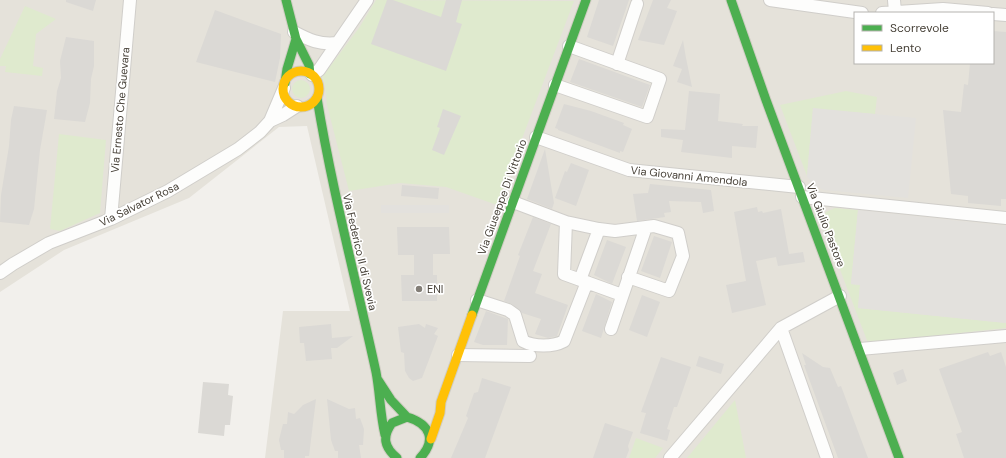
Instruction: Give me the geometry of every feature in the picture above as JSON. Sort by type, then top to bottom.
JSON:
[{"type":"main road","points":[[286,0],[295,35],[311,74],[318,84],[319,92],[310,104],[298,106]]},
{"type":"main road","name":"Via Giuseppe Di Vittorio","points":[[426,455],[440,414],[440,402],[586,0]]},
{"type":"main road","name":"Via Giulio Pastore","points":[[732,0],[800,192],[860,349],[899,458]]},
{"type":"main road","points":[[295,35],[284,86],[287,99],[298,106],[309,117],[322,135]]},
{"type":"main road","points":[[284,86],[293,73],[302,71],[311,74]]},
{"type":"main road","points":[[316,98],[320,112],[322,135]]},
{"type":"main road","name":"Via Federico II di Svevia","points":[[322,135],[376,374],[380,412],[385,439],[386,458]]},
{"type":"main road","name":"Via Federico II di Svevia","points":[[376,374],[391,400],[410,417],[425,424],[431,439]]},
{"type":"main road","points":[[430,408],[440,402]]},
{"type":"main road","points":[[397,458],[389,451],[385,439],[392,422],[421,414]]},
{"type":"main road","points":[[420,458],[426,455]]},
{"type":"street","name":"Via Ernesto Che Guevara","points":[[111,219],[130,0]]},
{"type":"street","points":[[311,74],[319,70],[367,0]]},
{"type":"street","points":[[770,0],[848,6],[860,12]]},
{"type":"street","points":[[617,64],[637,4]]},
{"type":"street","points":[[884,12],[895,6],[942,4],[983,12]]},
{"type":"street","points":[[994,14],[1006,15]]},
{"type":"street","points":[[295,35],[325,44],[337,43]]},
{"type":"street","points":[[555,85],[647,117],[660,80],[569,46]]},
{"type":"street","points":[[270,121],[284,86]]},
{"type":"street","points":[[270,121],[284,115],[298,106]]},
{"type":"street","name":"Via Salvator Rosa","points":[[0,274],[49,243],[111,219],[168,191],[251,139],[270,121]]},
{"type":"street","name":"Via Giovanni Amendola","points":[[536,137],[629,170],[1006,218]]},
{"type":"street","points":[[513,202],[566,222],[599,229],[615,231],[654,226],[678,233],[683,256],[669,291],[628,277]]},
{"type":"street","points":[[566,222],[564,274],[622,295]]},
{"type":"street","points":[[611,329],[646,227]]},
{"type":"street","points":[[477,300],[508,310],[514,315],[523,341],[528,344],[555,346],[564,341],[599,229]]},
{"type":"street","points":[[670,458],[781,328],[840,296]]},
{"type":"street","points":[[781,328],[827,458]]},
{"type":"street","points":[[860,349],[1006,336]]},
{"type":"street","points":[[458,355],[530,356]]},
{"type":"shaded area","points":[[0,0],[1006,0],[1006,458],[265,458],[283,311],[350,311],[307,126],[279,127],[189,198],[64,250],[0,292]]},
{"type":"shaded area","points":[[813,108],[916,118],[908,198],[824,190],[813,185],[807,176]]},
{"type":"shaded area","points":[[381,205],[449,205],[449,213],[381,213]]},
{"type":"shaded area","points":[[858,210],[1006,226],[1006,323],[858,308],[860,285],[851,284]]},
{"type":"green space","points":[[376,0],[574,1],[497,205],[446,187],[400,183],[349,191],[327,105],[325,86],[322,77],[359,28]]},
{"type":"green space","points":[[25,6],[56,19],[36,34],[33,66],[43,68],[42,76],[5,72],[6,66],[0,66],[0,59]]},
{"type":"green space","points":[[301,80],[307,83],[310,89],[307,95],[301,98],[295,95],[292,89],[295,83]]},
{"type":"green space","points":[[846,91],[877,97],[875,114],[813,109],[807,176],[780,105]]},
{"type":"green space","points":[[59,134],[106,140],[100,213],[60,231],[50,229]]},
{"type":"green space","points":[[835,208],[858,210],[851,284],[860,285],[858,308],[1006,323],[1006,328],[868,343],[823,225],[823,218],[826,212]]},
{"type":"green space","points":[[735,400],[746,458],[687,458]]},
{"type":"green space","points":[[636,438],[663,448],[655,458],[629,458]]},
{"type":"building","points":[[66,0],[96,0],[93,11],[66,2]]},
{"type":"building","points":[[387,0],[393,0],[441,17],[446,0],[462,0],[456,22],[462,24],[446,71],[371,44]]},
{"type":"building","points":[[599,0],[629,0],[613,46],[587,37]]},
{"type":"building","points":[[653,0],[671,0],[667,8],[677,11],[664,45],[638,40]]},
{"type":"building","points":[[215,10],[281,34],[280,58],[275,82],[196,62]]},
{"type":"building","points":[[994,31],[1006,32],[1006,199],[1001,199],[1001,206],[968,203],[968,196],[951,194],[943,110],[961,112],[964,84],[968,85],[970,64],[994,64]]},
{"type":"building","points":[[66,37],[94,41],[94,66],[91,79],[90,103],[85,122],[54,119],[57,91],[61,78],[60,61]]},
{"type":"building","points":[[683,40],[692,87],[677,82],[682,69],[673,66]]},
{"type":"building","points":[[579,59],[650,85],[642,107],[570,82]]},
{"type":"building","points":[[689,91],[720,94],[718,121],[743,124],[742,126],[758,126],[756,148],[732,146],[732,158],[681,152],[683,140],[661,137],[661,129],[685,130]]},
{"type":"building","points":[[564,104],[591,111],[624,123],[623,125],[632,129],[623,152],[620,151],[620,153],[555,128]]},
{"type":"building","points":[[14,106],[47,110],[40,150],[34,209],[29,225],[0,222],[1,195]]},
{"type":"building","points":[[443,109],[461,116],[444,155],[432,150],[440,128],[437,127]]},
{"type":"building","points":[[545,149],[554,203],[552,209],[527,199]]},
{"type":"building","points":[[571,163],[589,170],[576,206],[555,198],[565,171],[567,172]]},
{"type":"building","points":[[650,184],[711,190],[714,211],[703,213],[701,202],[669,201],[671,212],[664,213],[665,217],[637,221],[633,194],[648,193]]},
{"type":"building","points":[[402,185],[439,188],[438,199],[401,196]]},
{"type":"building","points":[[757,207],[758,212],[762,211],[763,213],[781,209],[789,254],[803,252],[805,262],[778,266],[776,257],[756,261],[766,305],[732,313],[726,285],[746,281],[734,212]]},
{"type":"building","points":[[533,217],[551,224],[533,271],[542,274],[535,293],[568,305],[557,336],[548,338],[535,334],[541,319],[522,313],[512,304],[504,301],[520,256],[518,255]]},
{"type":"building","points":[[397,227],[449,227],[450,254],[433,254],[433,275],[437,275],[437,301],[402,301],[401,275],[414,275],[414,255],[398,255]]},
{"type":"building","points":[[654,236],[672,242],[660,278],[641,271]]},
{"type":"building","points":[[607,240],[626,247],[612,284],[594,275]]},
{"type":"building","points":[[596,294],[612,302],[601,338],[582,331]]},
{"type":"building","points":[[642,295],[660,302],[647,337],[629,330]]},
{"type":"building","points":[[486,311],[508,319],[507,345],[483,345],[474,342]]},
{"type":"building","points":[[331,324],[332,338],[353,336],[337,348],[331,348],[332,359],[306,361],[304,343],[300,343],[299,327]]},
{"type":"building","points":[[419,324],[425,328],[426,324],[438,328],[434,334],[438,336],[422,378],[413,381],[409,378],[405,371],[404,353],[401,352],[398,327]]},
{"type":"building","points":[[988,352],[990,356],[1001,352],[1006,367],[1006,458],[964,458],[956,434],[962,432],[939,369]]},
{"type":"building","points":[[802,353],[823,367],[830,368],[838,387],[841,386],[868,458],[838,458],[804,365],[806,365]]},
{"type":"building","points":[[699,356],[724,364],[721,374],[696,366]]},
{"type":"building","points":[[661,357],[691,367],[677,407],[674,407],[667,429],[670,430],[667,441],[640,433],[646,413],[641,412]]},
{"type":"building","points":[[903,369],[907,381],[897,385],[893,373]]},
{"type":"building","points":[[482,378],[511,387],[485,458],[451,458],[468,418],[466,416],[474,393],[478,392]]},
{"type":"building","points":[[203,382],[229,384],[228,395],[233,396],[230,425],[225,425],[224,436],[198,433]]},
{"type":"building","points":[[316,399],[309,456],[305,456],[305,458],[284,458],[284,450],[281,450],[279,440],[283,424],[287,424],[288,412],[294,414],[303,405]]},
{"type":"building","points":[[327,399],[349,409],[355,408],[356,419],[360,418],[364,429],[363,445],[359,445],[361,458],[338,458],[338,451],[335,451],[331,440]]},
{"type":"building","points":[[605,423],[633,432],[626,458],[593,458]]},
{"type":"traffic: fast","points":[[286,0],[296,39],[309,65],[310,74]]},
{"type":"traffic: fast","points":[[472,315],[586,0]]},
{"type":"traffic: fast","points":[[731,0],[766,100],[899,458]]},
{"type":"traffic: fast","points":[[285,83],[287,69],[296,39]]},
{"type":"traffic: fast","points":[[317,98],[337,201],[376,372],[385,435]]},
{"type":"traffic: fast","points":[[378,380],[391,400],[407,417]]},
{"type":"traffic: fast","points":[[397,458],[389,450],[386,437],[392,423],[407,417],[421,424],[426,428],[428,433],[428,445],[420,458]]},
{"type":"traffic: slow","points":[[301,71],[311,74],[316,79],[319,89],[316,99],[311,104],[301,107],[291,104],[286,99],[283,89],[286,79],[291,74],[301,71]]},
{"type":"traffic: slow","points":[[431,439],[440,413],[441,402],[472,315]]},
{"type":"place","name":"ENI","points":[[419,289]]}]
